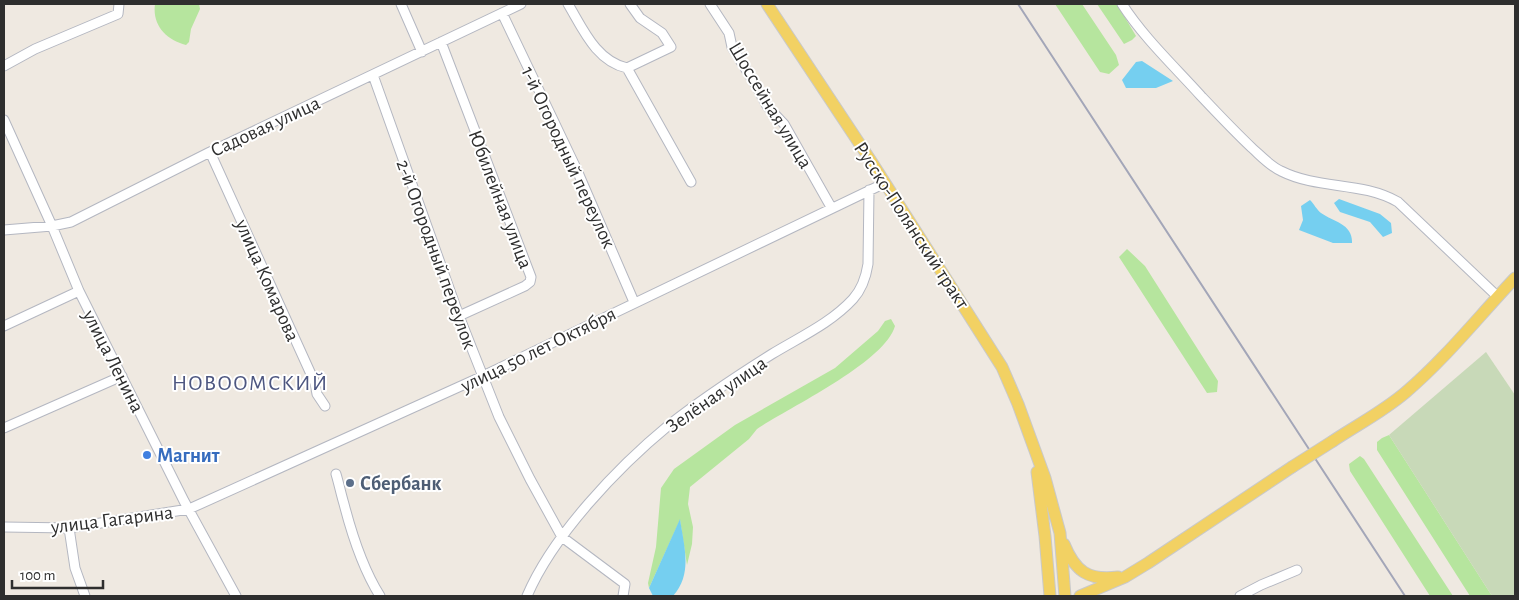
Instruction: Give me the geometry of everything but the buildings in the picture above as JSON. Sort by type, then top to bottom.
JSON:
[{"type":"main road","name":"Русско-Полянский тракт","points":[[767,4],[885,183],[1002,367],[1018,404],[1045,478],[1060,533],[1065,596]]},
{"type":"main road","points":[[1102,596],[1125,577],[1406,392],[1439,360],[1515,278]]},
{"type":"main road","name":"Русско-Полянский тракт","points":[[1037,457],[1050,596]]},
{"type":"main road","points":[[1060,533],[1069,556],[1075,566],[1082,572],[1104,579],[1125,577]]},
{"type":"main road","points":[[1080,596],[1125,577]]},
{"type":"street","points":[[4,66],[35,49],[118,14],[119,4]]},
{"type":"street","points":[[401,4],[422,52]]},
{"type":"street","name":"Садовая улица","points":[[4,230],[52,226],[71,222],[210,152],[502,14],[518,4]]},
{"type":"street","points":[[568,4],[598,51],[606,60],[627,68],[671,47],[662,33],[640,18],[630,4]]},
{"type":"street","name":"Шоссейная улица","points":[[710,4],[729,33],[732,47],[767,106],[784,124],[831,208]]},
{"type":"street","points":[[1122,4],[1152,42],[1229,126],[1268,164],[1294,177],[1367,189],[1384,194],[1398,202],[1498,297]]},
{"type":"street","name":"1-й Огородный переулок","points":[[502,14],[576,168],[634,302]]},
{"type":"street","name":"Юбилейная улица","points":[[441,42],[531,276],[530,282],[525,286],[459,316]]},
{"type":"street","points":[[627,68],[691,182]]},
{"type":"street","name":"2-й Огородный переулок","points":[[373,75],[459,316],[498,417],[562,537]]},
{"type":"street","name":"улица Ленина","points":[[4,120],[79,291],[189,509],[236,596]]},
{"type":"street","name":"улица Комарова","points":[[210,152],[315,383],[317,394],[325,406]]},
{"type":"street","name":"улица 50 лет Октября","points":[[189,509],[483,376],[885,183]]},
{"type":"street","name":"Зелёная улица","points":[[527,596],[540,569],[562,537],[600,491],[667,428],[716,391],[822,325],[854,298],[866,276],[868,264],[869,190]]},
{"type":"street","points":[[4,326],[79,291]]},
{"type":"street","points":[[4,428],[122,376]]},
{"type":"street","points":[[336,474],[341,488],[343,504],[363,561],[380,596]]},
{"type":"street","name":"улица Гагарина","points":[[4,527],[69,528],[189,509]]},
{"type":"street","points":[[69,528],[75,568],[85,596]]},
{"type":"street","points":[[562,537],[625,584],[623,596]]},
{"type":"street","points":[[1240,596],[1297,570]]},
{"type":"green space","points":[[155,4],[199,4],[200,9],[191,29],[189,42],[186,45],[172,39],[158,25]]},
{"type":"green space","points":[[1055,4],[1082,4],[1116,55],[1119,65],[1109,74],[1100,72]]},
{"type":"green space","points":[[1097,4],[1117,4],[1136,36],[1124,44]]},
{"type":"green space","points":[[1127,249],[1145,266],[1218,381],[1217,392],[1207,393],[1119,257]]},
{"type":"green space","points":[[891,319],[895,326],[888,340],[874,354],[835,383],[757,429],[749,439],[690,487],[688,504],[693,527],[692,544],[687,565],[680,520],[649,588],[648,583],[656,547],[661,488],[674,469],[735,425],[835,368],[878,331],[885,321]]},
{"type":"green space","points":[[1486,352],[1515,395],[1515,596],[1492,596],[1389,435]]},
{"type":"green space","points":[[1389,435],[1492,596],[1470,596],[1377,450],[1377,442]]},
{"type":"green space","points":[[1360,456],[1364,459],[1453,596],[1430,596],[1350,471],[1349,464]]},
{"type":"water","points":[[1142,61],[1173,81],[1156,88],[1126,88],[1122,80],[1136,62]]},
{"type":"water","points":[[1339,199],[1380,214],[1391,223],[1392,233],[1383,237],[1370,222],[1340,212],[1334,203]]},
{"type":"water","points":[[1310,200],[1321,213],[1346,228],[1352,243],[1333,243],[1299,230],[1303,220],[1301,206]]},
{"type":"water","points":[[680,519],[686,559],[683,578],[673,596],[653,596],[649,588]]},
{"type":"railway","points":[[1018,4],[1405,596]]},
{"type":"place","name":"Магнит","points":[[147,455]]},
{"type":"place","name":"Сбербанк","points":[[350,483]]},
{"type":"district","name":"НОВООМСКИЙ","points":[[250,382]]}]
